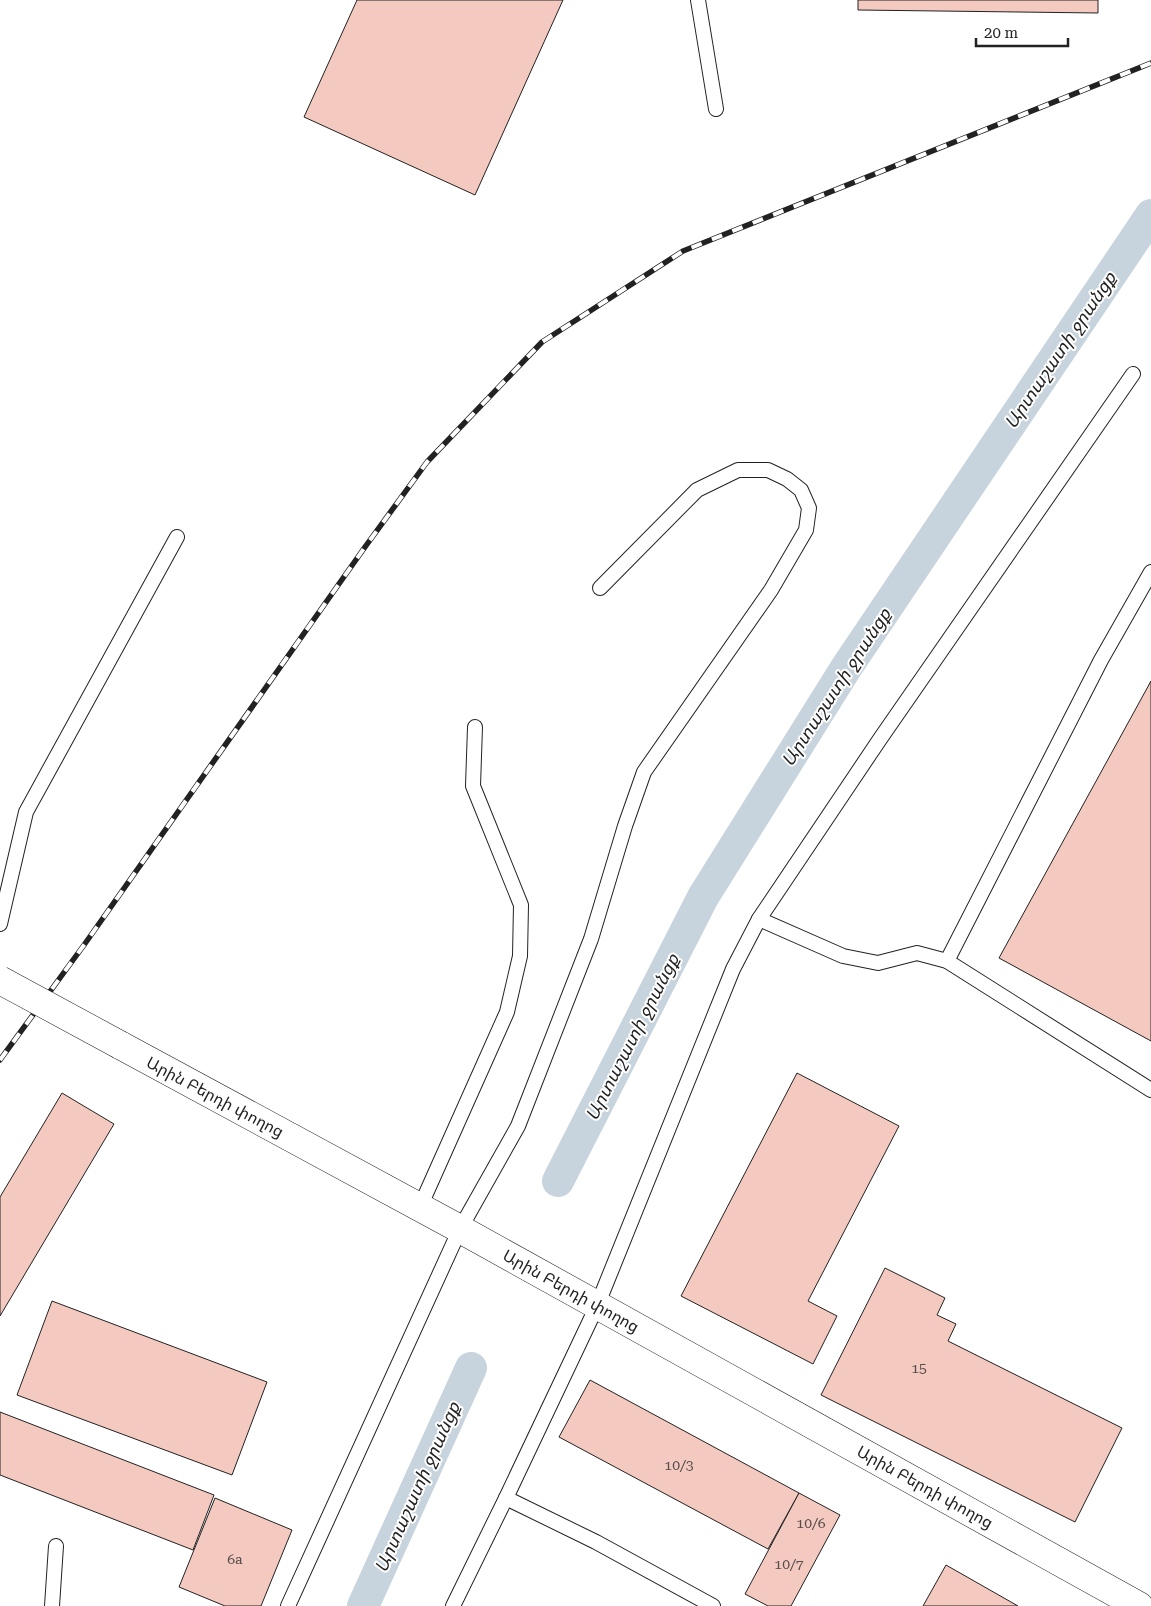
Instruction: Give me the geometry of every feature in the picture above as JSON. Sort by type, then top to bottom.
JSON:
[{"type":"street","name":"Արին Բերդի փողոց","points":[[0,980],[420,1207],[1139,1606]]},
{"type":"lane","points":[[698,0],[716,109]]},
{"type":"lane","points":[[453,1606],[597,1306],[733,969],[759,920],[880,739],[1133,374]]},
{"type":"lane","points":[[288,1606],[460,1229],[518,1126],[591,940],[625,826],[644,772],[771,590],[806,530],[809,508],[801,490],[787,479],[768,470],[738,470],[697,490],[600,588]]},
{"type":"lane","points":[[0,924],[26,812],[177,537]]},
{"type":"lane","points":[[947,961],[1097,669],[1151,572]]},
{"type":"lane","points":[[420,1207],[507,1012],[520,956],[521,905],[473,786],[475,728]]},
{"type":"lane","points":[[759,920],[843,956],[878,963],[917,953],[947,961],[1151,1090]]},
{"type":"lane","points":[[506,1498],[596,1542],[713,1606]]},
{"type":"lane","points":[[52,1606],[56,1546]]},
{"type":"building","points":[[357,0],[563,0],[475,195],[304,117]]},
{"type":"building","points":[[858,0],[1098,0],[1098,13],[858,10]]},
{"type":"building","points":[[1151,681],[1151,1041],[999,958]]},
{"type":"building","points":[[797,1073],[899,1126],[808,1301],[837,1316],[813,1364],[681,1296]]},
{"type":"building","points":[[62,1093],[114,1124],[0,1316],[0,1197]]},
{"type":"building","points":[[885,1268],[945,1298],[937,1315],[956,1324],[948,1341],[1122,1428],[1075,1522],[821,1395]]},
{"type":"building","points":[[52,1301],[267,1382],[232,1475],[17,1395]]},
{"type":"building","points":[[590,1380],[799,1493],[768,1549],[559,1437]]},
{"type":"building","points":[[0,1412],[214,1495],[193,1550],[0,1475]]},
{"type":"building","points":[[799,1493],[840,1515],[791,1606],[768,1606],[745,1594]]},
{"type":"building","points":[[215,1498],[292,1530],[261,1606],[225,1606],[179,1587]]},
{"type":"building","points":[[946,1565],[1018,1606],[923,1606]]},
{"type":"waterway","name":"Արտաշատի ջրանցք","points":[[558,1181],[703,897],[846,668],[1151,215]]},
{"type":"waterway","name":"Արտաշատի ջրանցք","points":[[363,1606],[471,1368]]},
{"type":"railway","points":[[0,1060],[84,945],[427,462],[542,342],[683,251],[1151,63]]}]
